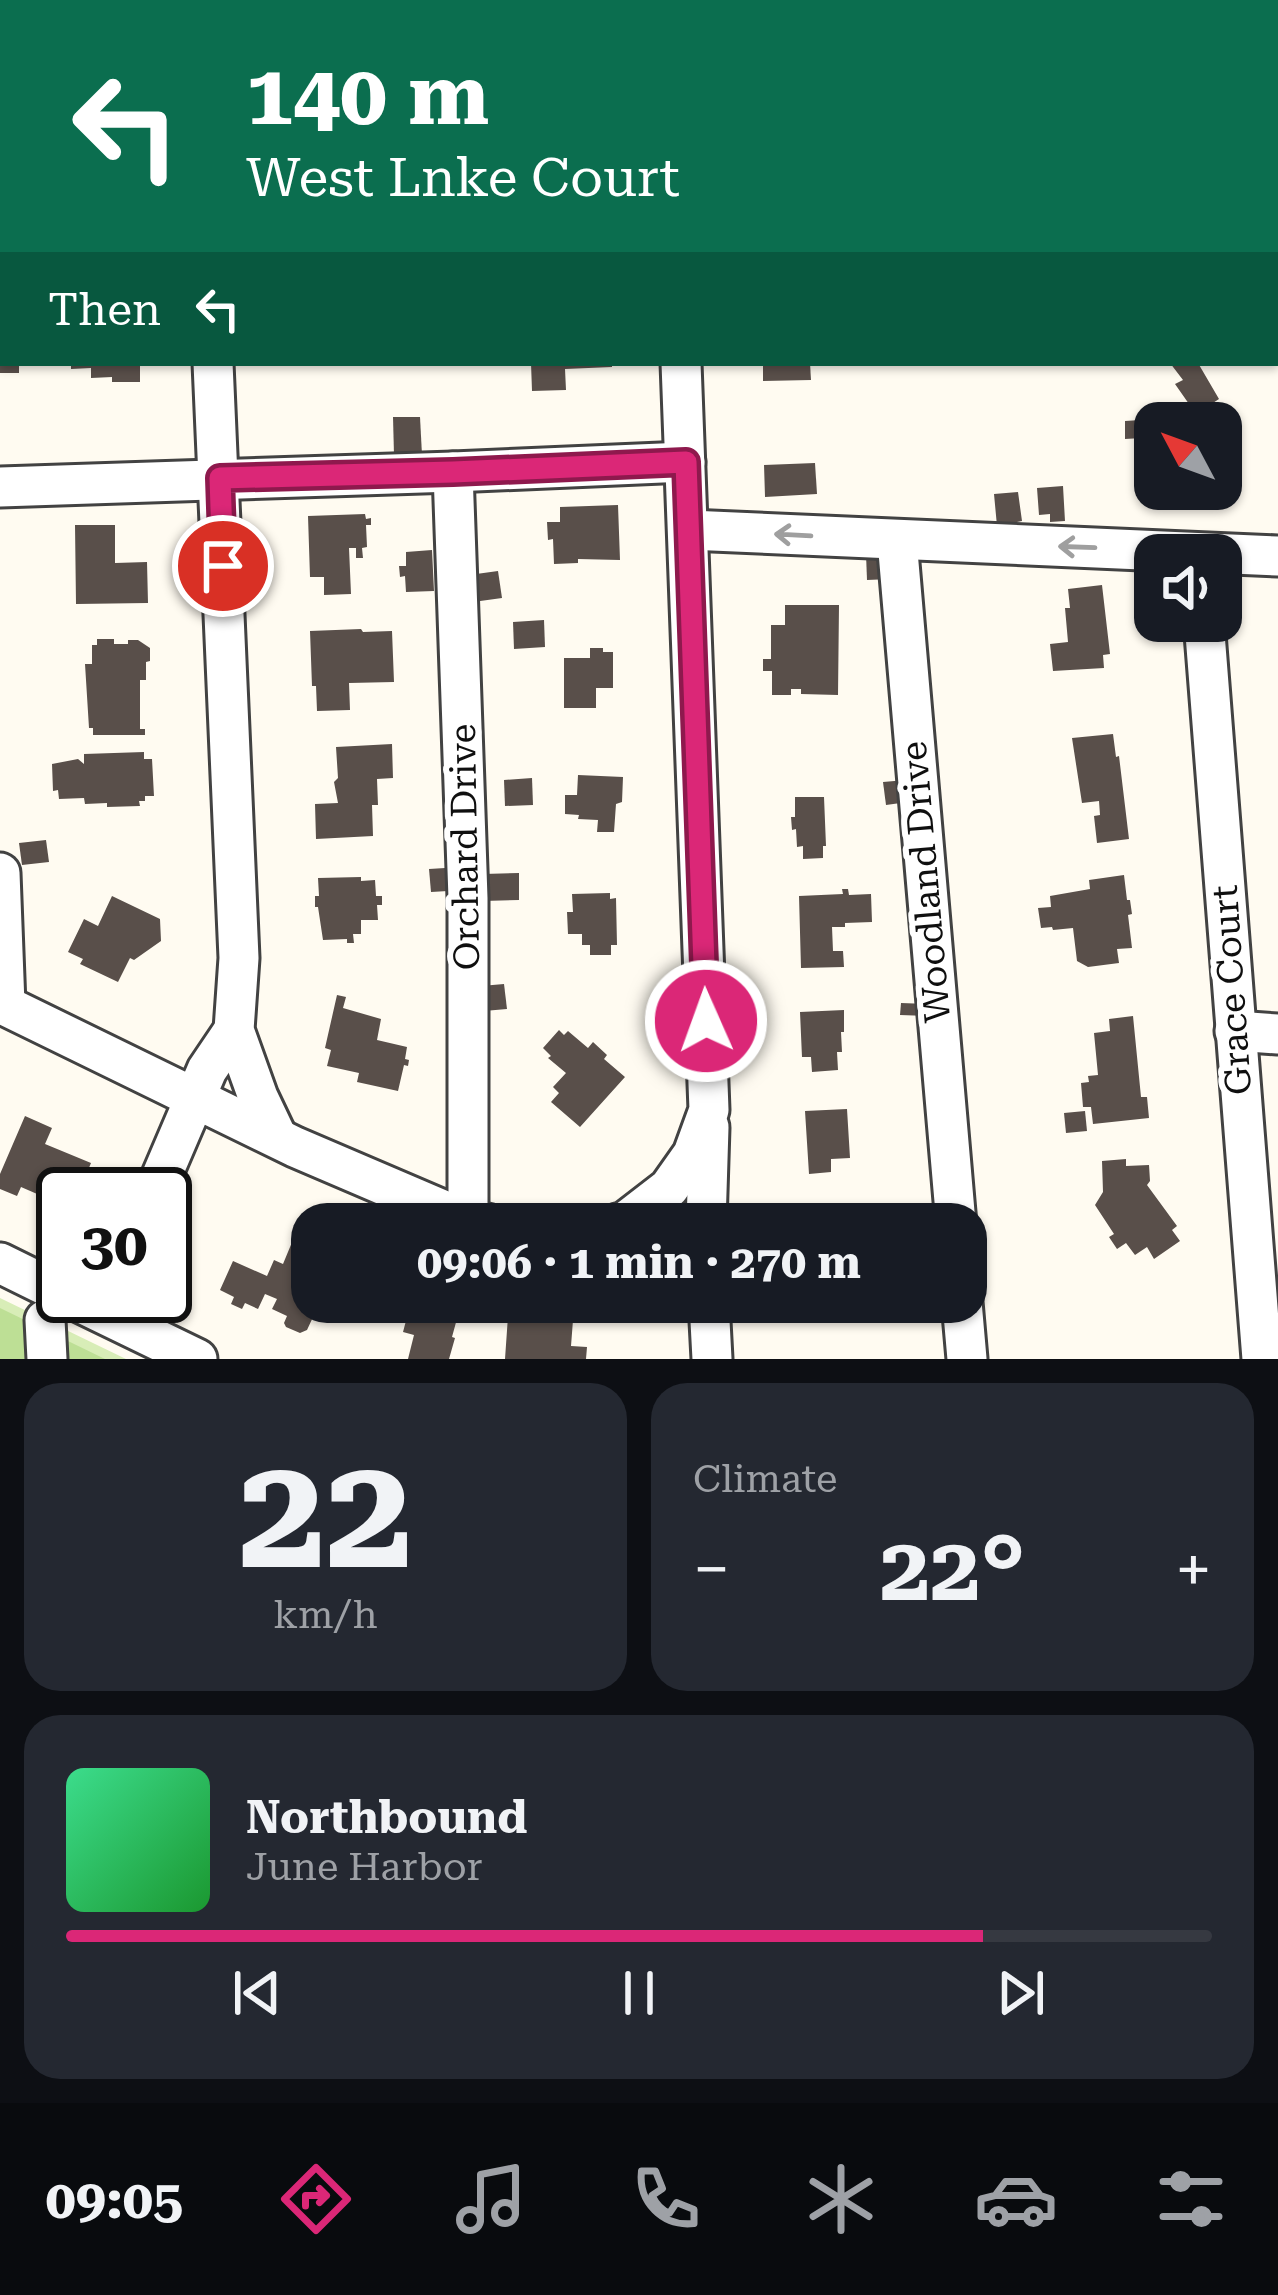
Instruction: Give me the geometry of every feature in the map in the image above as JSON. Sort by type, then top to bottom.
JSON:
[{"type":"street","points":[[213,366],[239,958],[234,1030],[277,1138]]},
{"type":"street","points":[[681,366],[709,1110],[707,1203]]},
{"type":"street","points":[[0,487],[686,462]]},
{"type":"street","name":"Orchard Drive","points":[[453,472],[476,1203]]},
{"type":"street","points":[[689,530],[1134,551]]},
{"type":"street","name":"Woodland Drive","points":[[897,540],[954,1203]]},
{"type":"street","points":[[1242,555],[1278,556]]},
{"type":"street","name":"Grace Court","points":[[1206,642],[1262,1359]]},
{"type":"street","points":[[0,873],[2,1004],[277,1138],[430,1203]]},
{"type":"street","points":[[166,1167],[207,1070],[234,1030]]},
{"type":"street","points":[[1235,1031],[1278,1034]]},
{"type":"street","points":[[650,1203],[669,1188],[693,1154],[709,1110]]},
{"type":"street","points":[[0,1263],[36,1288]]},
{"type":"street","points":[[98,1323],[197,1359]]},
{"type":"street","points":[[711,1323],[712,1359]]},
{"type":"street","points":[[964,1323],[967,1359]]},
{"type":"green space","points":[[0,1298],[36,1315],[36,1323],[52,1323],[126,1359],[0,1359]]},
{"type":"green space","points":[[0,1308],[105,1359],[0,1359]]},
{"type":"building","points":[[0,366],[19,366],[19,373],[0,373]]},
{"type":"building","points":[[71,366],[140,366],[140,382],[112,382],[112,377],[91,378],[91,368]]},
{"type":"building","points":[[531,366],[612,366],[565,369],[566,390],[532,391]]},
{"type":"building","points":[[763,366],[810,366],[811,380],[763,381]]},
{"type":"building","points":[[1172,366],[1200,366],[1219,399],[1188,402],[1175,384],[1183,380]]},
{"type":"building","points":[[393,417],[420,417],[422,455],[394,455]]},
{"type":"building","points":[[1134,420],[1134,438],[1125,439],[1125,421]]},
{"type":"building","points":[[815,463],[817,494],[765,497],[764,465]]},
{"type":"building","points":[[1063,486],[1065,521],[1050,522],[1050,514],[1039,515],[1037,488]]},
{"type":"building","points":[[1018,492],[1022,521],[997,526],[994,494]]},
{"type":"building","points":[[618,505],[620,560],[554,564],[547,522],[560,522],[560,507]]},
{"type":"building","points":[[365,514],[371,525],[366,525],[363,558],[356,558],[356,548],[349,548],[351,594],[324,595],[324,577],[310,577],[308,516]]},
{"type":"building","points":[[75,525],[115,525],[115,563],[147,562],[148,603],[76,604]]},
{"type":"building","points":[[432,550],[434,591],[406,592],[399,566],[406,566],[406,552]]},
{"type":"building","points":[[890,553],[891,579],[867,580],[866,554]]},
{"type":"building","points":[[498,571],[502,598],[473,602],[469,575]]},
{"type":"building","points":[[1102,585],[1110,654],[1103,655],[1104,668],[1053,671],[1050,644],[1068,642],[1068,589]]},
{"type":"building","points":[[785,605],[839,605],[838,695],[801,694],[801,689],[791,689],[791,695],[772,695],[772,671],[763,671],[763,659],[771,659],[771,625],[785,625]]},
{"type":"building","points":[[544,620],[545,647],[514,649],[513,622]]},
{"type":"building","points":[[310,631],[392,631],[394,682],[349,683],[350,710],[317,711]]},
{"type":"building","points":[[97,639],[114,639],[114,644],[138,640],[150,648],[146,680],[140,680],[140,729],[145,729],[145,735],[93,735],[89,728],[85,664],[92,664],[92,645],[97,645]]},
{"type":"building","points":[[590,648],[613,652],[613,688],[596,688],[596,708],[564,708],[564,658],[590,658]]},
{"type":"building","points":[[1113,734],[1129,839],[1097,843],[1094,816],[1100,815],[1099,801],[1082,803],[1072,738]]},
{"type":"building","points":[[392,744],[393,778],[377,779],[373,836],[316,839],[315,804],[338,803],[336,747]]},
{"type":"building","points":[[144,752],[144,759],[152,759],[154,796],[145,796],[140,806],[85,804],[84,798],[59,799],[58,790],[53,791],[52,764],[78,759],[84,764],[84,754]]},
{"type":"building","points":[[578,775],[623,777],[614,832],[597,832],[598,820],[565,814],[565,795],[577,795]]},
{"type":"building","points":[[532,778],[533,805],[505,806],[504,780]]},
{"type":"building","points":[[906,780],[908,802],[886,805],[883,782]]},
{"type":"building","points":[[795,797],[824,797],[823,858],[803,859],[803,846],[797,847],[791,817],[795,817]]},
{"type":"building","points":[[46,840],[49,862],[22,865],[19,843]]},
{"type":"building","points":[[445,868],[448,891],[431,892],[429,869]]},
{"type":"building","points":[[519,873],[519,900],[483,901],[483,874]]},
{"type":"building","points":[[1124,875],[1132,914],[1128,915],[1132,948],[1117,949],[1119,963],[1088,967],[1077,961],[1073,928],[1041,928],[1038,908],[1051,907],[1050,896],[1090,889],[1089,880]]},
{"type":"building","points":[[361,877],[361,881],[375,880],[376,896],[382,896],[378,920],[361,920],[361,934],[353,934],[354,943],[323,940],[315,907],[318,878]]},
{"type":"building","points":[[842,889],[848,889],[849,895],[871,894],[872,922],[832,927],[833,951],[843,951],[844,967],[801,968],[799,896],[843,894]]},
{"type":"building","points":[[610,893],[610,899],[616,898],[617,945],[611,945],[611,955],[590,955],[590,945],[582,945],[582,934],[568,934],[572,894]]},
{"type":"building","points":[[112,896],[160,919],[161,941],[134,960],[130,958],[118,982],[80,964],[83,959],[68,952],[84,919],[98,926]]},
{"type":"building","points":[[504,984],[507,1009],[484,1011],[481,986]]},
{"type":"building","points":[[337,995],[346,997],[343,1008],[381,1019],[377,1040],[407,1047],[408,1066],[404,1065],[398,1091],[357,1082],[359,1073],[327,1066],[331,1050],[325,1048]]},
{"type":"building","points":[[901,1003],[928,1004],[928,1016],[900,1015]]},
{"type":"building","points":[[844,1010],[838,1070],[812,1072],[811,1057],[802,1057],[800,1012]]},
{"type":"building","points":[[1133,1016],[1141,1097],[1147,1097],[1149,1118],[1093,1124],[1091,1107],[1083,1107],[1081,1083],[1098,1075],[1094,1033],[1110,1031],[1109,1019]]},
{"type":"building","points":[[559,1030],[564,1035],[568,1031],[588,1048],[593,1042],[625,1077],[580,1127],[551,1102],[559,1093],[553,1087],[566,1073],[543,1048]]},
{"type":"building","points":[[847,1109],[850,1158],[831,1159],[831,1172],[809,1174],[805,1111]]},
{"type":"building","points":[[1085,1111],[1087,1131],[1066,1133],[1064,1113]]},
{"type":"building","points":[[25,1116],[52,1128],[45,1144],[91,1163],[89,1167],[36,1167],[36,1194],[21,1187],[17,1196],[0,1189],[0,1174]]},
{"type":"building","points":[[1126,1159],[1126,1166],[1149,1165],[1147,1185],[1177,1226],[1172,1230],[1180,1241],[1154,1259],[1147,1247],[1135,1255],[1126,1243],[1117,1249],[1109,1237],[1114,1234],[1095,1205],[1103,1192],[1102,1161]]},
{"type":"building","points":[[291,1245],[291,1323],[310,1323],[300,1333],[286,1327],[287,1316],[272,1309],[277,1299],[265,1294],[258,1309],[245,1303],[242,1309],[231,1304],[234,1297],[220,1290],[233,1261],[267,1276],[274,1260],[283,1264]]},
{"type":"building","points":[[405,1323],[456,1323],[449,1359],[408,1359],[414,1335],[403,1332]]},
{"type":"building","points":[[508,1323],[573,1323],[571,1346],[587,1347],[586,1359],[505,1359]]},
{"type":"route","points":[[223,566],[220,478],[686,462],[706,1021]]}]
